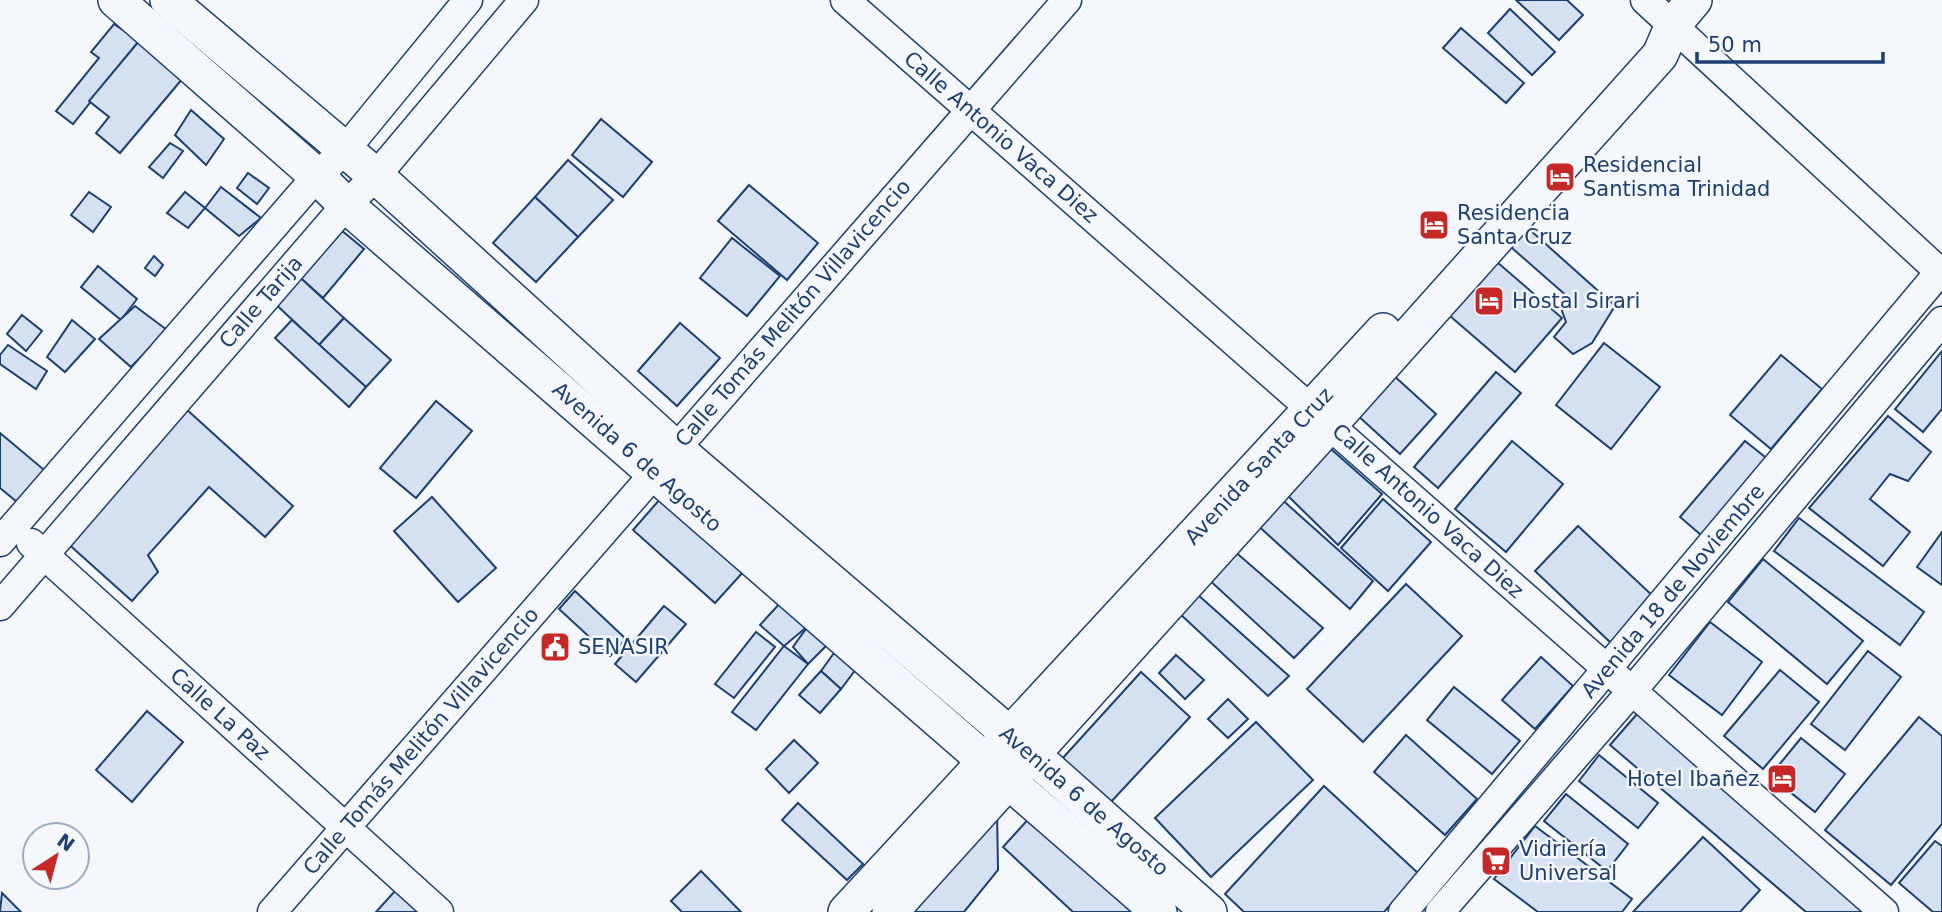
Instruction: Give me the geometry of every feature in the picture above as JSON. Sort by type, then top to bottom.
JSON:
[{"type":"main road","name":"Avenida 6 de Agosto","points":[[116,0],[317,176],[346,205],[664,460],[1009,757],[1209,912]]},
{"type":"main road","name":"Avenida 6 de Agosto","points":[[167,0],[376,176],[664,460]]},
{"type":"main road","name":"Avenida Santa Cruz","points":[[846,912],[1009,757],[1322,417],[1647,37],[1684,13]]},
{"type":"main road","name":"Avenida 6 de Agosto","points":[[1009,757],[1159,912]]},
{"type":"main road","name":"Avenida Santa Cruz","points":[[890,912],[1009,757]]},
{"type":"street","name":"Calle Tarija","points":[[4,529],[317,176],[345,150],[468,0]]},
{"type":"street","name":"Calle Tarija","points":[[0,606],[346,205],[376,176],[524,0]]},
{"type":"street","name":"Calle Antonio Vaca Diez","points":[[845,0],[1884,912]]},
{"type":"street","name":"Calle Tomás Melitón Villavicencio","points":[[272,912],[1067,0]]},
{"type":"street","points":[[1645,0],[1684,13],[1941,272]]},
{"type":"street","name":"Avenida 18 de Noviembre","points":[[1403,912],[1941,272]]},
{"type":"street","name":"Avenida 18 de Noviembre","points":[[1440,912],[1632,691],[1942,321]]},
{"type":"street","name":"Calle La Paz","points":[[4,529],[44,553],[439,912]]},
{"type":"building","points":[[1516,0],[1567,0],[1583,15],[1559,40]]},
{"type":"building","points":[[1510,9],[1555,52],[1532,75],[1488,33]]},
{"type":"building","points":[[114,24],[139,41],[73,124],[56,111],[99,58],[91,52]]},
{"type":"building","points":[[1461,28],[1524,83],[1506,103],[1443,48]]},
{"type":"building","points":[[139,41],[183,78],[120,153],[96,133],[109,117],[89,101]]},
{"type":"building","points":[[191,110],[224,139],[206,165],[175,135]]},
{"type":"building","points":[[601,119],[652,162],[623,197],[572,155]]},
{"type":"building","points":[[170,143],[183,151],[163,178],[149,167]]},
{"type":"building","points":[[568,160],[613,200],[578,237],[535,197]]},
{"type":"building","points":[[248,173],[269,188],[257,204],[237,188]]},
{"type":"building","points":[[749,185],[818,243],[787,280],[718,221]]},
{"type":"building","points":[[221,187],[261,218],[239,236],[205,208]]},
{"type":"building","points":[[89,192],[111,207],[93,232],[71,215]]},
{"type":"building","points":[[185,192],[205,208],[188,228],[167,213]]},
{"type":"building","points":[[535,197],[578,237],[536,282],[493,243]]},
{"type":"building","points":[[1520,221],[1615,306],[1592,343],[1573,354],[1554,337],[1566,322],[1562,311],[1569,298],[1504,241]]},
{"type":"building","points":[[335,225],[364,249],[323,298],[295,273]]},
{"type":"building","points":[[732,238],[780,276],[747,316],[700,278]]},
{"type":"building","points":[[154,256],[163,265],[155,276],[145,268]]},
{"type":"building","points":[[1490,256],[1562,318],[1515,372],[1443,310]]},
{"type":"building","points":[[98,266],[137,299],[121,320],[81,287]]},
{"type":"building","points":[[292,270],[344,318],[319,345],[267,296]]},
{"type":"building","points":[[135,306],[167,330],[131,367],[99,339]]},
{"type":"building","points":[[22,315],[42,331],[26,351],[7,334]]},
{"type":"building","points":[[344,318],[391,360],[366,387],[319,345]]},
{"type":"building","points":[[72,320],[95,339],[65,372],[47,357]]},
{"type":"building","points":[[292,320],[366,387],[349,407],[275,338]]},
{"type":"building","points":[[680,323],[720,358],[677,406],[638,371]]},
{"type":"building","points":[[1604,343],[1660,387],[1611,449],[1556,405]]},
{"type":"building","points":[[8,345],[47,371],[36,389],[0,364],[0,355]]},
{"type":"building","points":[[1942,351],[1942,409],[1923,432],[1895,409]]},
{"type":"building","points":[[1781,355],[1822,389],[1771,449],[1730,415]]},
{"type":"building","points":[[1496,372],[1521,393],[1438,488],[1414,467]]},
{"type":"building","points":[[1392,374],[1436,414],[1400,454],[1356,414]]},
{"type":"building","points":[[436,401],[472,431],[416,498],[380,468]]},
{"type":"building","points":[[185,408],[293,506],[265,537],[209,487],[148,555],[158,572],[132,601],[65,541]]},
{"type":"building","points":[[1888,416],[1931,452],[1908,481],[1890,474],[1870,499],[1910,532],[1883,566],[1809,508]]},
{"type":"building","points":[[0,433],[49,474],[22,506],[0,488]]},
{"type":"building","points":[[1512,441],[1563,484],[1506,552],[1455,509]]},
{"type":"building","points":[[1745,441],[1775,465],[1708,541],[1680,517]]},
{"type":"building","points":[[1323,442],[1382,494],[1338,545],[1281,489]]},
{"type":"building","points":[[1278,496],[1373,581],[1350,609],[1255,523]]},
{"type":"building","points":[[432,497],[496,568],[458,602],[394,531]]},
{"type":"building","points":[[661,498],[744,571],[715,603],[633,530]]},
{"type":"building","points":[[1383,499],[1431,542],[1388,591],[1341,548]]},
{"type":"building","points":[[1799,518],[1924,612],[1900,645],[1774,551]]},
{"type":"building","points":[[1578,526],[1654,597],[1611,643],[1535,571]]},
{"type":"building","points":[[1942,532],[1942,585],[1917,567]]},
{"type":"building","points":[[1232,549],[1323,628],[1294,658],[1206,577]]},
{"type":"building","points":[[1763,559],[1863,641],[1827,684],[1728,602]]},
{"type":"building","points":[[1406,584],[1462,636],[1363,742],[1307,689]]},
{"type":"building","points":[[575,591],[626,639],[610,656],[559,609]]},
{"type":"building","points":[[1197,594],[1289,676],[1268,696],[1179,613]]},
{"type":"building","points":[[782,601],[808,626],[784,646],[760,625]]},
{"type":"building","points":[[664,606],[686,624],[636,682],[615,664]]},
{"type":"building","points":[[1710,622],[1762,662],[1722,715],[1669,675]]},
{"type":"building","points":[[808,626],[830,642],[808,664],[793,647]]},
{"type":"building","points":[[756,632],[775,647],[734,698],[715,684]]},
{"type":"building","points":[[784,646],[808,664],[756,730],[732,712]]},
{"type":"building","points":[[839,646],[862,661],[841,689],[821,671]]},
{"type":"building","points":[[1868,651],[1901,677],[1845,750],[1811,724]]},
{"type":"building","points":[[1176,655],[1204,680],[1185,699],[1159,673]]},
{"type":"building","points":[[1541,657],[1573,686],[1535,729],[1502,700]]},
{"type":"building","points":[[1780,670],[1819,702],[1763,769],[1724,736]]},
{"type":"building","points":[[821,671],[841,689],[820,713],[799,695]]},
{"type":"building","points":[[1141,672],[1190,717],[1109,804],[1061,760]]},
{"type":"building","points":[[1454,687],[1520,741],[1492,774],[1427,720]]},
{"type":"building","points":[[1228,699],[1248,719],[1228,738],[1208,719]]},
{"type":"building","points":[[147,711],[183,742],[132,802],[96,770]]},
{"type":"building","points":[[1637,714],[1869,912],[1806,912],[1610,745]]},
{"type":"building","points":[[1919,717],[1942,736],[1942,824],[1891,885],[1825,830]]},
{"type":"building","points":[[1256,722],[1313,780],[1211,877],[1155,818]]},
{"type":"building","points":[[1406,735],[1477,799],[1445,835],[1374,772]]},
{"type":"building","points":[[1801,738],[1845,774],[1815,812],[1770,776]]},
{"type":"building","points":[[794,740],[818,763],[789,793],[766,769]]},
{"type":"building","points":[[1599,755],[1658,803],[1638,828],[1579,781]]},
{"type":"building","points":[[1324,786],[1419,874],[1384,912],[1244,912],[1225,894]]},
{"type":"building","points":[[1566,794],[1628,844],[1607,871],[1544,821]]},
{"type":"building","points":[[798,803],[863,864],[847,880],[782,820]]},
{"type":"building","points":[[997,811],[998,870],[964,912],[914,912]]},
{"type":"building","points":[[1032,815],[1137,912],[1073,912],[1003,847]]},
{"type":"building","points":[[1535,826],[1632,899],[1622,912],[1538,912],[1494,879]]},
{"type":"building","points":[[1703,837],[1760,890],[1740,912],[1633,912]]},
{"type":"building","points":[[1935,841],[1942,846],[1942,912],[1933,912],[1899,883]]},
{"type":"building","points":[[701,871],[741,912],[682,912],[671,901]]},
{"type":"building","points":[[395,891],[419,912],[376,912]]},
{"type":"building","points":[[2,893],[21,912],[0,912]]},
{"type":"place","name":"Residencial Santisma Trinidad","points":[[1560,177]]},
{"type":"place","name":"Residencia Santa Cruz","points":[[1434,225]]},
{"type":"place","name":"Hostal Sirari","points":[[1489,301]]},
{"type":"place","name":"SENASIR","points":[[555,647]]},
{"type":"place","name":"Hotel Ibañez","points":[[1782,779]]},
{"type":"place","name":"Vidriería Universal","points":[[1496,861]]}]
